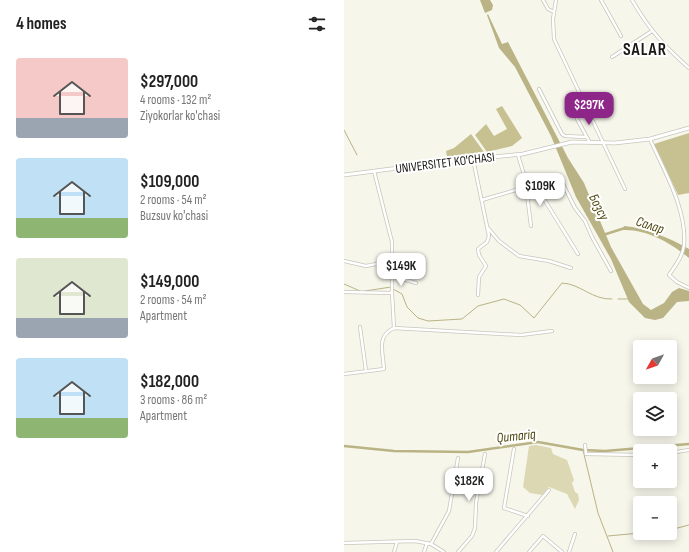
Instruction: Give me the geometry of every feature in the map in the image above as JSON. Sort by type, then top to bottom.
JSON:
[{"type":"main road","points":[[589,141],[615,142],[650,139],[689,128]]},
{"type":"main road","name":"UNIVERSITET KO'CHASI","points":[[344,175],[518,155],[567,143],[589,141]]},
{"type":"street","points":[[543,0],[548,9],[554,12]]},
{"type":"street","points":[[556,0],[554,12],[554,39],[624,189]]},
{"type":"street","points":[[601,0],[621,36]]},
{"type":"street","points":[[632,0],[652,31],[667,48],[689,68]]},
{"type":"street","points":[[612,57],[652,31]]},
{"type":"street","points":[[539,89],[562,134],[564,136],[586,137]]},
{"type":"street","points":[[578,119],[589,141]]},
{"type":"street","points":[[650,139],[677,200],[684,245],[681,254],[669,275],[677,282],[689,288]]},
{"type":"street","points":[[518,155],[525,178],[530,226]]},
{"type":"street","points":[[473,159],[489,239],[478,249],[479,255],[486,266],[479,277],[478,295]]},
{"type":"street","points":[[374,171],[392,242],[394,328]]},
{"type":"street","points":[[525,178],[539,191],[578,254]]},
{"type":"street","points":[[562,182],[575,208],[585,221],[611,271]]},
{"type":"street","points":[[482,200],[526,187]]},
{"type":"street","points":[[487,228],[498,241],[519,256],[549,261],[571,268]]},
{"type":"street","points":[[344,261],[366,266],[392,259],[410,263]]},
{"type":"street","points":[[392,276],[416,283]]},
{"type":"street","points":[[344,292],[392,293]]},
{"type":"street","points":[[360,327],[366,371]]},
{"type":"street","points":[[344,374],[384,369],[383,337],[386,332],[394,328],[521,335],[552,331]]},
{"type":"street","points":[[585,445],[586,454],[633,455]]},
{"type":"street","points":[[514,449],[504,508],[528,516]]},
{"type":"street","points":[[677,452],[689,450]]},
{"type":"street","points":[[458,552],[472,536],[475,528],[476,503],[485,454]]},
{"type":"street","points":[[431,544],[449,511],[458,458]]},
{"type":"street","points":[[496,552],[549,490]]},
{"type":"street","points":[[569,552],[575,534]]},
{"type":"street","points":[[529,552],[543,536],[560,552]]},
{"type":"street","points":[[344,543],[415,541],[431,544],[444,552]]},
{"type":"street","points":[[394,552],[397,542]]},
{"type":"street","points":[[424,552],[427,543]]},
{"type":"shaded area","points":[[480,0],[490,0],[493,5],[492,10],[485,13]]},
{"type":"shaded area","name":"Бозсу","points":[[488,14],[502,44],[508,42],[568,158],[584,183],[611,247],[643,304],[651,310],[664,303],[672,292],[679,288],[689,291],[689,301],[677,302],[663,318],[655,320],[645,318],[629,302],[611,259],[576,197],[551,136],[515,67],[499,48],[487,15]]},
{"type":"shaded area","points":[[502,106],[522,138],[512,146],[487,152],[475,135],[486,124],[494,136],[507,129],[496,109]]},
{"type":"shaded area","points":[[689,133],[689,193],[678,195],[654,144]]},
{"type":"shaded area","points":[[471,134],[484,152],[447,157],[446,151],[454,148]]},
{"type":"shaded area","name":"Салар","points":[[624,226],[649,231],[674,241],[689,249],[689,258],[667,242],[650,234],[632,230],[623,230]]},
{"type":"shaded area","points":[[536,445],[551,448],[553,454],[567,460],[574,480],[572,483],[575,492],[578,494],[579,500],[575,509],[567,494],[549,487],[542,495],[530,493],[523,487],[529,446]]},
{"type":"waterway","points":[[344,130],[357,155]]},
{"type":"waterway","name":"Салар","points":[[603,235],[625,228]]},
{"type":"waterway","points":[[393,289],[402,294],[407,307],[418,318],[428,321],[462,319],[478,306],[504,299],[520,305],[534,318],[562,283],[575,286],[598,297],[612,299]]},
{"type":"waterway","points":[[344,284],[360,291]]},
{"type":"waterway","points":[[365,291],[391,287]]},
{"type":"waterway","points":[[618,299],[629,299]]},
{"type":"waterway","name":"Qumariq","points":[[344,446],[394,451],[468,452],[538,442],[583,450],[605,451],[689,444]]},
{"type":"waterway","points":[[583,450],[598,513],[613,552]]},
{"type":"waterway","points":[[677,528],[689,525]]},
{"type":"waterway","points":[[608,536],[633,534]]},
{"type":"district","name":"SALAR","points":[[645,50]]}]
